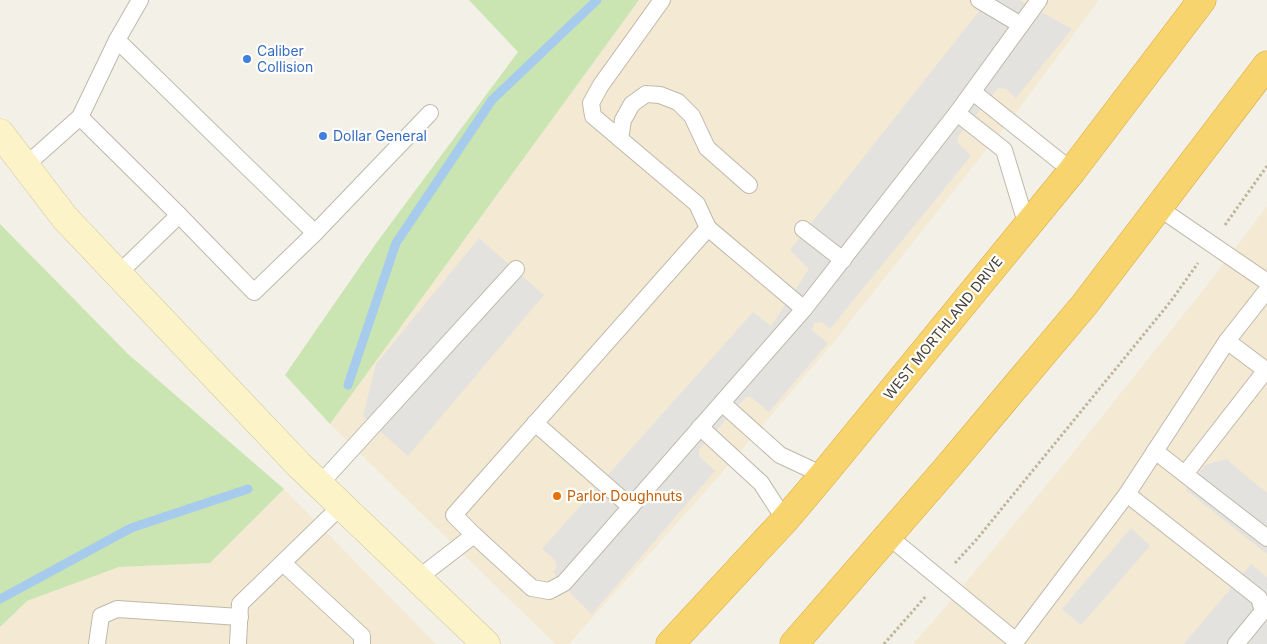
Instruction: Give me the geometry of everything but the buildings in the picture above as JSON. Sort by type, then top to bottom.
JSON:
[{"type":"highway","name":"WEST MORTHLAND DRIVE","points":[[670,644],[785,520],[823,475],[1072,171],[1202,0]]},
{"type":"highway","points":[[794,644],[1085,304],[1265,73]]},
{"type":"main road","points":[[0,133],[65,218],[299,465],[486,644]]},
{"type":"lane","points":[[25,166],[80,117],[117,40],[140,0]]},
{"type":"lane","points":[[662,0],[601,85],[591,103],[593,116],[697,204],[708,228],[804,309]]},
{"type":"lane","points":[[979,0],[1022,25]]},
{"type":"lane","points":[[708,228],[454,515],[532,588],[549,591],[564,583],[804,309],[973,92],[1039,0]]},
{"type":"lane","points":[[117,40],[315,233]]},
{"type":"lane","points":[[973,92],[1072,171]]},
{"type":"lane","points":[[620,139],[623,120],[632,104],[646,94],[660,95],[678,102],[692,116],[707,148],[749,185]]},
{"type":"lane","points":[[80,117],[254,292],[315,233],[430,113]]},
{"type":"lane","points":[[957,113],[1004,150],[1027,226]]},
{"type":"lane","points":[[1159,208],[1267,282]]},
{"type":"lane","points":[[118,274],[179,215]]},
{"type":"lane","points":[[803,228],[843,260]]},
{"type":"lane","points":[[319,485],[516,269]]},
{"type":"lane","points":[[888,536],[1016,643],[1127,494],[1227,341],[1267,290]]},
{"type":"lane","points":[[1185,474],[1266,370],[1227,341]]},
{"type":"lane","points":[[722,403],[780,455],[823,475]]},
{"type":"lane","points":[[535,423],[631,507]]},
{"type":"lane","points":[[700,427],[761,483],[785,520]]},
{"type":"lane","points":[[1155,450],[1267,538]]},
{"type":"lane","points":[[1127,494],[1259,598],[1263,611],[1236,644]]},
{"type":"lane","points":[[238,644],[240,604],[341,506]]},
{"type":"lane","points":[[418,579],[474,534]]},
{"type":"lane","points":[[283,563],[362,636],[362,644]]},
{"type":"lane","points":[[97,644],[101,616],[117,609],[240,617]]},
{"type":"path","points":[[884,644],[977,539],[1164,309],[1267,166]]},
{"type":"shaded area","points":[[639,0],[1099,0],[1021,106],[833,343],[720,475],[569,644],[555,644],[330,424]]},
{"type":"shaded area","points":[[988,0],[1019,0],[1072,29],[1016,98],[1006,89],[998,88],[957,138],[958,143],[971,156],[830,329],[822,322],[814,323],[812,330],[828,343],[769,412],[751,397],[746,397],[699,450],[699,456],[715,471],[592,614],[574,597],[553,572],[557,567],[555,560],[542,549],[753,312],[771,326],[809,269],[790,250]]},
{"type":"shaded area","points":[[1267,206],[1267,644],[913,644],[1068,459],[1208,284]]},
{"type":"shaded area","points":[[479,238],[544,295],[408,456],[363,416],[376,364]]},
{"type":"shaded area","points":[[1226,459],[1267,493],[1267,554],[1186,490],[1205,465]]},
{"type":"shaded area","points":[[284,489],[436,644],[0,644],[0,627],[27,601],[119,567],[210,563]]},
{"type":"shaded area","points":[[1131,528],[1150,546],[1081,625],[1062,609]]},
{"type":"shaded area","points":[[1251,564],[1267,577],[1267,644],[1184,644]]},
{"type":"green space","points":[[469,0],[639,0],[330,424],[285,375],[377,242],[518,52]]},
{"type":"green space","points":[[0,224],[128,354],[284,489],[210,563],[119,567],[27,601],[0,627]]},
{"type":"waterway","points":[[348,385],[396,243],[492,100],[597,0]]},
{"type":"waterway","points":[[0,599],[131,528],[248,489]]},
{"type":"place","name":"Caliber Collision","points":[[247,59]]},
{"type":"place","name":"Dollar General","points":[[323,136]]},
{"type":"place","name":"Parlor Doughnuts","points":[[557,496]]}]
